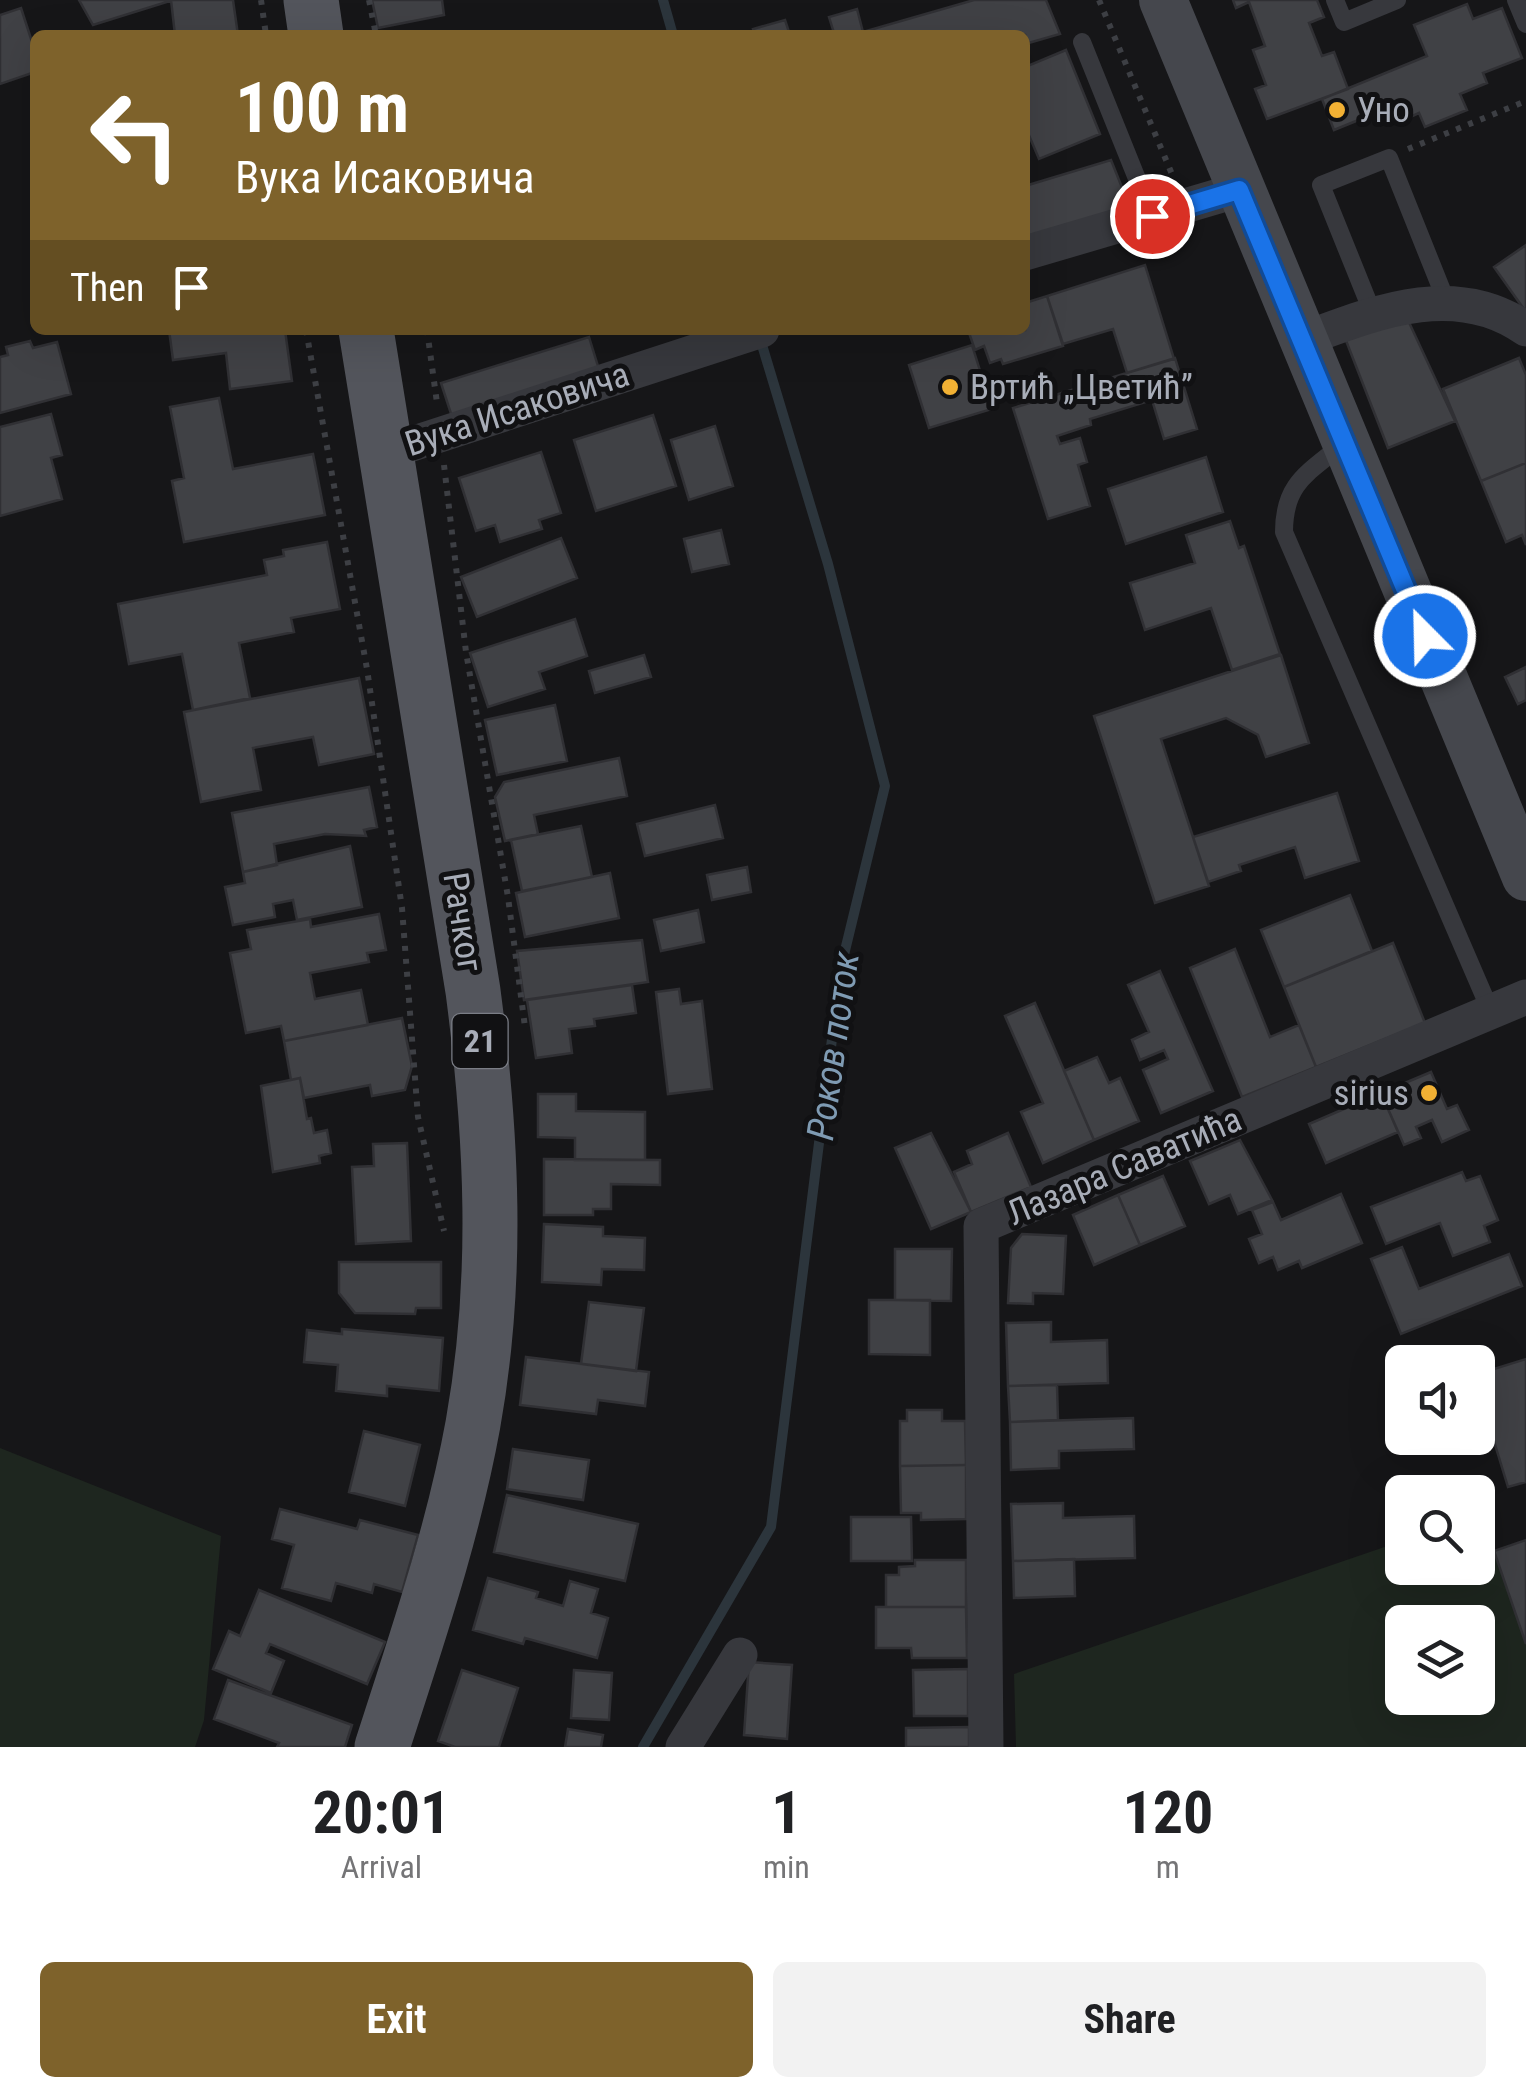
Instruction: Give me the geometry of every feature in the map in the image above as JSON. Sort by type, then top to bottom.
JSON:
[{"type":"main road","points":[[310,0],[315,30]]},
{"type":"main road","points":[[1162,0],[1526,878]]},
{"type":"main road","name":"Рачког","points":[[367,335],[473,991],[487,1110],[492,1207],[484,1346],[473,1423],[455,1506],[382,1747]]},
{"type":"street","points":[[1030,252],[1239,190]]},
{"type":"street","points":[[1301,340],[1373,314],[1447,302],[1485,307],[1526,328]]},
{"type":"street","name":"Вука Исаковича","points":[[387,452],[746,335]]},
{"type":"street","name":"Лазара Саватића","points":[[986,1747],[981,1226],[1526,997]]},
{"type":"street","points":[[683,1747],[740,1655]]},
{"type":"lane","points":[[1335,0],[1344,22],[1398,0]]},
{"type":"lane","points":[[1516,0],[1526,24]]},
{"type":"lane","points":[[1082,42],[1169,211]]},
{"type":"lane","points":[[1373,314],[1321,185],[1389,158],[1447,302]]},
{"type":"lane","points":[[1344,444],[1294,486],[1284,507],[1284,532],[1491,1012]]},
{"type":"path","points":[[261,0],[265,30]]},
{"type":"path","points":[[369,0],[375,30]]},
{"type":"path","points":[[1099,0],[1169,211]]},
{"type":"path","points":[[1389,158],[1526,101]]},
{"type":"path","points":[[307,335],[366,669],[402,908],[418,1116],[447,1246]]},
{"type":"shaded area","points":[[0,1448],[221,1536],[204,1720],[195,1747],[0,1747]]},
{"type":"shaded area","points":[[1385,1547],[1385,1585],[1495,1585],[1495,1554],[1526,1644],[1526,1747],[1016,1747],[1014,1674]]},
{"type":"building","points":[[79,0],[173,0],[93,25]]},
{"type":"building","points":[[171,0],[233,0],[237,30],[174,30]]},
{"type":"building","points":[[372,0],[442,0],[444,15],[378,28]]},
{"type":"building","points":[[974,0],[1046,0],[1060,34],[1030,43],[1030,30],[870,30]]},
{"type":"building","points":[[1233,0],[1317,0],[1324,17],[1309,23],[1322,56],[1334,52],[1348,89],[1267,119],[1255,89],[1266,85],[1253,50],[1265,46],[1249,2],[1236,8]]},
{"type":"building","points":[[1467,4],[1473,19],[1502,8],[1522,58],[1483,73],[1487,83],[1460,94],[1467,110],[1425,127],[1419,113],[1399,122],[1393,106],[1334,130],[1322,99],[1427,56],[1414,25]]},
{"type":"building","points":[[21,8],[30,36],[30,74],[0,84],[0,15]]},
{"type":"building","points":[[857,9],[862,30],[833,30],[829,17]]},
{"type":"building","points":[[785,20],[788,30],[753,30]]},
{"type":"building","points":[[1066,50],[1100,134],[1039,159],[1030,138],[1030,65]]},
{"type":"building","points":[[1111,160],[1133,215],[1030,246],[1030,184]]},
{"type":"building","points":[[1526,245],[1526,312],[1494,267]]},
{"type":"building","points":[[1145,265],[1174,359],[1127,373],[1113,329],[1063,344],[1047,296]]},
{"type":"building","points":[[1047,296],[1063,346],[1003,364],[1001,359],[990,363],[984,346],[975,350],[970,335],[1030,335],[1030,301]]},
{"type":"building","points":[[1407,318],[1455,421],[1388,448],[1345,338]]},
{"type":"building","points":[[170,335],[286,335],[292,381],[230,389],[226,353],[173,360]]},
{"type":"building","points":[[589,337],[601,376],[454,423],[441,383]]},
{"type":"building","points":[[30,341],[33,348],[57,342],[71,394],[0,413],[0,357],[8,355],[6,347]]},
{"type":"building","name":"Вртић „Цветић”","points":[[972,345],[992,409],[929,428],[909,365]]},
{"type":"building","points":[[1175,358],[1197,429],[1164,439],[1152,400],[1090,419],[1091,425],[1057,436],[1060,444],[1080,438],[1087,462],[1078,465],[1090,506],[1048,519],[1013,408]]},
{"type":"building","points":[[1519,358],[1526,375],[1526,463],[1481,481],[1443,389]]},
{"type":"building","points":[[219,398],[233,469],[313,454],[325,515],[184,542],[172,481],[184,478],[170,407]]},
{"type":"building","points":[[51,414],[62,455],[51,458],[62,499],[0,516],[0,427]]},
{"type":"building","points":[[653,415],[676,486],[596,511],[574,440]]},
{"type":"building","points":[[715,426],[733,486],[689,500],[671,440]]},
{"type":"building","points":[[541,452],[561,513],[539,520],[542,529],[500,542],[495,525],[476,531],[459,478]]},
{"type":"building","points":[[1206,457],[1223,512],[1126,544],[1108,489]]},
{"type":"building","points":[[1526,463],[1526,545],[1522,535],[1506,542],[1481,481]]},
{"type":"building","points":[[1230,521],[1239,548],[1244,546],[1280,654],[1232,670],[1211,608],[1145,630],[1130,583],[1195,563],[1186,535]]},
{"type":"building","points":[[721,530],[729,564],[692,572],[684,539]]},
{"type":"building","points":[[561,538],[577,578],[477,617],[461,577]]},
{"type":"building","points":[[327,542],[340,609],[291,618],[294,632],[239,643],[250,698],[193,710],[182,654],[129,664],[118,604],[267,575],[264,560],[284,556],[283,550]]},
{"type":"building","points":[[575,619],[587,656],[539,672],[545,689],[488,707],[470,653]]},
{"type":"building","points":[[644,655],[651,677],[595,693],[589,671]]},
{"type":"building","points":[[1281,655],[1309,743],[1266,757],[1258,735],[1226,718],[1161,739],[1209,886],[1155,903],[1094,716]]},
{"type":"building","points":[[1526,667],[1526,700],[1518,704],[1505,677]]},
{"type":"building","points":[[359,678],[374,754],[319,765],[313,737],[253,748],[261,790],[201,802],[184,712]]},
{"type":"building","points":[[555,705],[567,761],[497,775],[485,720]]},
{"type":"building","points":[[619,758],[627,796],[534,815],[538,834],[505,841],[495,797],[504,782]]},
{"type":"building","points":[[369,787],[377,827],[364,830],[366,836],[325,834],[274,844],[277,865],[243,872],[232,813]]},
{"type":"building","points":[[1337,793],[1359,861],[1305,878],[1295,847],[1239,865],[1241,871],[1208,882],[1193,837]]},
{"type":"building","points":[[715,805],[723,838],[645,856],[637,824]]},
{"type":"building","points":[[581,826],[592,877],[522,891],[511,840]]},
{"type":"building","points":[[350,846],[362,907],[297,920],[293,900],[273,904],[275,917],[233,925],[225,887],[245,883],[243,872]]},
{"type":"building","points":[[747,867],[751,892],[712,900],[707,875]]},
{"type":"building","points":[[610,873],[619,918],[525,937],[516,893]]},
{"type":"building","points":[[1350,895],[1372,951],[1284,987],[1261,930]]},
{"type":"building","points":[[698,910],[704,942],[661,951],[654,920]]},
{"type":"building","points":[[379,914],[386,950],[367,953],[369,962],[310,973],[315,999],[361,990],[368,1025],[284,1041],[281,1026],[246,1033],[230,953],[251,949],[247,930],[310,919],[311,927]]},
{"type":"building","points":[[642,940],[648,982],[524,1000],[517,951]]},
{"type":"building","points":[[1393,943],[1425,1023],[1316,1067],[1284,987]]},
{"type":"building","points":[[1235,949],[1270,1037],[1299,1025],[1316,1067],[1242,1097],[1190,968]]},
{"type":"building","points":[[1160,971],[1213,1091],[1161,1113],[1143,1070],[1168,1059],[1164,1050],[1140,1060],[1132,1040],[1149,1032],[1128,985]]},
{"type":"building","points":[[632,985],[636,1013],[594,1019],[595,1026],[569,1029],[572,1053],[536,1058],[527,1000]]},
{"type":"building","points":[[679,989],[681,1004],[702,1001],[712,1089],[668,1094],[656,992]]},
{"type":"building","points":[[1035,1003],[1094,1140],[1043,1163],[1021,1112],[1043,1103],[1005,1016]]},
{"type":"building","points":[[402,1018],[412,1066],[405,1090],[372,1096],[370,1085],[304,1098],[300,1078],[291,1080],[284,1041]]},
{"type":"building","points":[[1097,1057],[1109,1083],[1120,1078],[1139,1121],[1094,1140],[1064,1071]]},
{"type":"building","points":[[1431,1072],[1447,1109],[1457,1105],[1469,1130],[1442,1142],[1432,1120],[1416,1127],[1421,1138],[1404,1145],[1381,1093]]},
{"type":"building","points":[[300,1078],[307,1119],[311,1118],[314,1133],[327,1130],[331,1153],[319,1156],[320,1163],[273,1172],[261,1086]]},
{"type":"building","points":[[1381,1093],[1398,1132],[1326,1163],[1309,1124]]},
{"type":"building","points":[[538,1094],[576,1094],[576,1111],[645,1112],[645,1160],[575,1160],[575,1138],[538,1137]]},
{"type":"building","points":[[931,1133],[971,1212],[931,1229],[895,1148]]},
{"type":"building","points":[[1008,1133],[1031,1187],[971,1212],[954,1172],[972,1164],[967,1151]]},
{"type":"building","points":[[1240,1140],[1272,1200],[1238,1214],[1230,1195],[1209,1204],[1190,1161]]},
{"type":"building","points":[[407,1143],[411,1241],[356,1244],[352,1167],[374,1166],[373,1144]]},
{"type":"building","points":[[544,1159],[660,1160],[660,1185],[611,1184],[611,1209],[593,1209],[593,1215],[544,1215]]},
{"type":"building","points":[[1462,1172],[1466,1181],[1480,1176],[1498,1220],[1484,1226],[1490,1242],[1453,1256],[1440,1223],[1386,1244],[1371,1207]]},
{"type":"building","points":[[1163,1176],[1185,1226],[1140,1245],[1118,1195]]},
{"type":"building","points":[[1341,1194],[1362,1243],[1302,1268],[1299,1261],[1278,1270],[1273,1257],[1259,1263],[1249,1239],[1262,1234],[1252,1210],[1273,1202],[1281,1220]]},
{"type":"building","points":[[1118,1195],[1140,1245],[1094,1265],[1073,1215]]},
{"type":"building","points":[[544,1224],[603,1227],[603,1236],[645,1238],[644,1270],[602,1269],[601,1285],[542,1282]]},
{"type":"building","points":[[1022,1234],[1066,1236],[1063,1294],[1033,1293],[1033,1304],[1008,1303],[1011,1248]]},
{"type":"building","points":[[1402,1247],[1419,1289],[1509,1254],[1522,1286],[1401,1334],[1371,1259]]},
{"type":"building","points":[[895,1249],[952,1249],[951,1301],[895,1300]]},
{"type":"building","points":[[339,1262],[441,1262],[441,1308],[416,1308],[415,1314],[355,1313],[339,1293]]},
{"type":"building","points":[[869,1300],[930,1300],[930,1355],[869,1354]]},
{"type":"building","points":[[589,1302],[644,1308],[636,1371],[581,1364]]},
{"type":"building","points":[[1051,1322],[1051,1342],[1107,1340],[1108,1383],[1008,1386],[1006,1323]]},
{"type":"building","points":[[342,1329],[443,1338],[439,1391],[387,1386],[387,1396],[336,1391],[338,1365],[304,1362],[307,1330],[342,1334]]},
{"type":"building","points":[[526,1357],[649,1372],[645,1406],[598,1400],[596,1414],[520,1405]]},
{"type":"building","points":[[1526,1359],[1526,1482],[1508,1487],[1495,1445],[1495,1369]]},
{"type":"building","points":[[1057,1385],[1058,1420],[1010,1422],[1008,1386]]},
{"type":"building","points":[[907,1410],[942,1410],[942,1421],[965,1421],[966,1465],[900,1466],[900,1421],[907,1421]]},
{"type":"building","points":[[1133,1418],[1134,1449],[1059,1451],[1059,1468],[1011,1470],[1010,1422]]},
{"type":"building","points":[[364,1431],[420,1445],[405,1506],[349,1492]]},
{"type":"building","points":[[513,1449],[589,1460],[583,1500],[507,1489]]},
{"type":"building","points":[[966,1465],[966,1519],[921,1520],[921,1513],[901,1513],[900,1466]]},
{"type":"building","points":[[507,1495],[638,1524],[625,1581],[494,1552]]},
{"type":"building","points":[[1063,1503],[1063,1518],[1134,1516],[1135,1558],[1013,1561],[1011,1504]]},
{"type":"building","points":[[280,1509],[357,1529],[360,1520],[418,1535],[402,1592],[374,1584],[372,1593],[336,1583],[331,1601],[282,1588],[294,1545],[272,1539]]},
{"type":"building","points":[[851,1517],[911,1517],[912,1561],[851,1561]]},
{"type":"building","points":[[1526,1540],[1526,1644],[1495,1554]]},
{"type":"building","points":[[1074,1559],[1075,1596],[1014,1598],[1013,1561]]},
{"type":"building","points":[[915,1560],[966,1560],[966,1607],[886,1607],[886,1575],[899,1575],[899,1567],[915,1566]]},
{"type":"building","points":[[488,1578],[538,1592],[536,1598],[563,1606],[570,1581],[598,1589],[591,1613],[608,1618],[597,1658],[525,1638],[523,1644],[473,1630]]},
{"type":"building","points":[[259,1590],[385,1642],[367,1684],[270,1644],[266,1653],[284,1661],[271,1693],[213,1669],[229,1631],[240,1636]]},
{"type":"building","points":[[876,1607],[966,1607],[967,1658],[912,1658],[911,1648],[876,1648]]},
{"type":"building","points":[[749,1662],[792,1665],[787,1739],[744,1735]]},
{"type":"building","points":[[968,1669],[968,1716],[914,1716],[913,1670]]},
{"type":"building","points":[[462,1670],[518,1688],[499,1747],[455,1747],[438,1741]]},
{"type":"building","points":[[574,1670],[612,1673],[609,1720],[571,1718]]},
{"type":"building","points":[[228,1680],[352,1725],[345,1747],[277,1747],[279,1743],[214,1719]]},
{"type":"building","points":[[969,1727],[969,1747],[906,1747],[906,1728]]},
{"type":"building","points":[[568,1729],[603,1735],[601,1747],[565,1747]]},
{"type":"waterway","name":"Роков поток","points":[[663,0],[672,30]]},
{"type":"waterway","name":"Роков поток","points":[[643,1747],[771,1527],[841,967],[885,786],[828,564],[759,335]]},
{"type":"place","name":"Уно","points":[[1337,110]]},
{"type":"place","name":"Вртић „Цветић”","points":[[950,387]]},
{"type":"place","name":"sirius","points":[[1429,1093]]},
{"type":"route","points":[[1152,216],[1239,190],[1425,636]]}]
